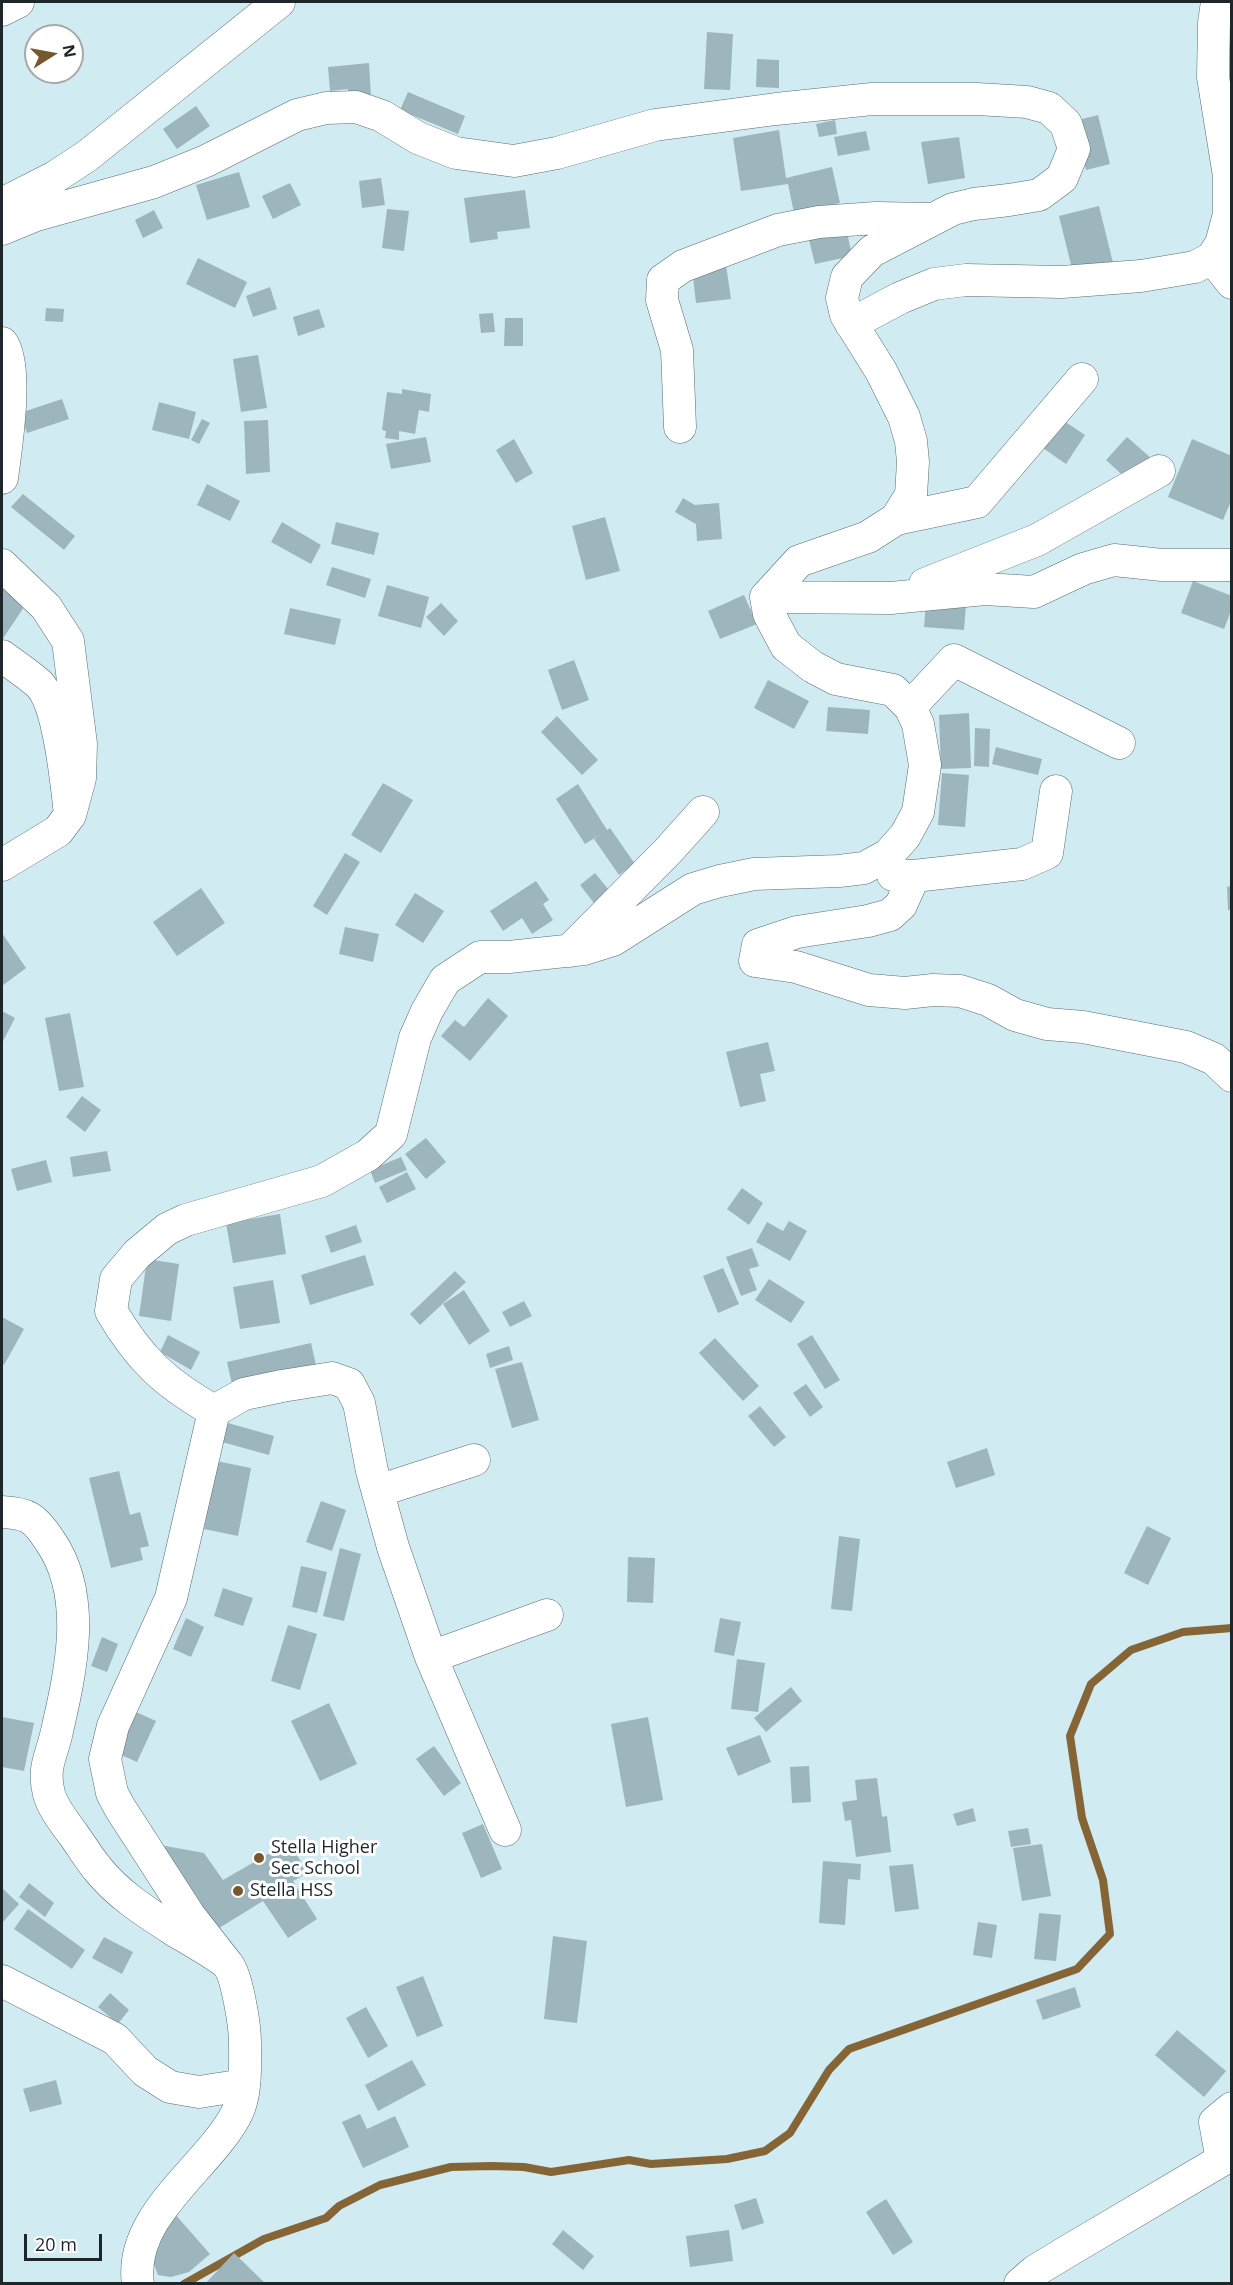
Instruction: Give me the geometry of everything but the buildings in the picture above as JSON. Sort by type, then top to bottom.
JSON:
[{"type":"street","points":[[2,10],[18,2]]},
{"type":"street","points":[[2,204],[55,177],[87,156],[279,2]]},
{"type":"street","points":[[851,324],[900,298],[934,284],[976,280],[1062,282],[1129,277],[1195,267],[1212,258],[1221,244],[1229,214],[1229,176],[1214,77],[1214,23],[1217,2]]},
{"type":"street","points":[[2,229],[36,215],[154,182],[206,161],[297,116],[326,108],[356,107],[382,116],[418,138],[456,153],[514,161],[557,153],[655,125],[872,99],[977,99],[1026,102],[1048,108],[1066,124],[1074,149],[1062,178],[1039,195],[953,209],[872,251],[847,278],[842,298],[846,315],[881,371],[904,417],[911,441],[913,462],[911,495],[896,519]]},
{"type":"street","points":[[680,427],[677,350],[662,300],[663,280],[683,266],[778,230],[819,222],[876,218],[935,219]]},
{"type":"street","points":[[1212,258],[1232,283]]},
{"type":"street","points":[[2,343],[6,349],[11,373],[2,478]]},
{"type":"street","points":[[766,597],[799,561],[868,537],[896,519],[977,502],[1082,379]]},
{"type":"street","points":[[891,597],[1037,540],[1159,471]]},
{"type":"street","points":[[766,597],[891,597],[985,589],[1034,592],[1083,569],[1114,560],[1162,565],[1232,565]]},
{"type":"street","points":[[2,565],[46,607],[69,641],[81,744],[80,778],[70,815],[58,831],[2,865]]},
{"type":"street","points":[[766,597],[769,614],[786,646],[813,668],[836,679],[893,690],[910,706],[918,724],[925,765],[918,812],[905,836],[888,855],[864,868],[839,872]]},
{"type":"street","points":[[2,656],[40,686],[52,711],[63,755],[70,815]]},
{"type":"street","points":[[910,706],[954,660],[1119,743]]},
{"type":"street","points":[[214,1410],[185,1395],[142,1358],[111,1311],[116,1279],[137,1254],[167,1229],[186,1220],[322,1181],[368,1155],[391,1134],[415,1038],[445,980],[480,957],[509,957],[569,951],[612,940],[693,889],[754,874],[839,872],[914,876],[1022,864],[1047,853],[1056,791]]},
{"type":"street","points":[[569,951],[703,812]]},
{"type":"street","points":[[914,876],[901,905],[890,915],[868,921],[797,932],[758,945],[755,961],[796,967],[869,990],[905,993],[933,990],[960,991],[988,1000],[1015,1015],[1047,1024],[1083,1027],[1186,1047],[1214,1059],[1232,1076]]},
{"type":"street","points":[[138,2283],[136,2268],[140,2250],[152,2224],[163,2204],[200,2165],[237,2114],[244,2085],[245,2040],[241,2004],[228,1965],[189,1915],[120,1808],[112,1793],[105,1759],[113,1726],[171,1598],[214,1410],[244,1394],[282,1386],[332,1378],[349,1384],[359,1403],[393,1547],[431,1657],[505,1830]]},
{"type":"street","points":[[378,1491],[474,1460]]},
{"type":"street","points":[[2,1512],[22,1512],[41,1527],[58,1552],[71,1592],[74,1623],[69,1670],[56,1736],[47,1761],[50,1797],[62,1819],[98,1870],[127,1898],[228,1965]]},
{"type":"street","points":[[431,1657],[547,1615]]},
{"type":"street","points":[[2,1981],[115,2039],[145,2071],[170,2087],[199,2092],[244,2085]]},
{"type":"street","points":[[1020,2283],[1035,2271],[1222,2160],[1215,2122],[1232,2109]]},
{"type":"waterway","points":[[184,2284],[264,2239],[326,2218],[339,2206],[380,2185],[451,2167],[524,2167],[551,2172],[629,2160],[651,2164],[727,2159],[765,2151],[790,2133],[829,2070],[849,2049],[1077,1969],[1110,1934],[1103,1880],[1082,1818],[1070,1736],[1091,1684],[1131,1650],[1183,1632],[1232,1628]]},
{"type":"place","name":"Stella Higher Sec School","points":[[259,1858]]},
{"type":"place","name":"Stella HSS","points":[[238,1891]]}]
